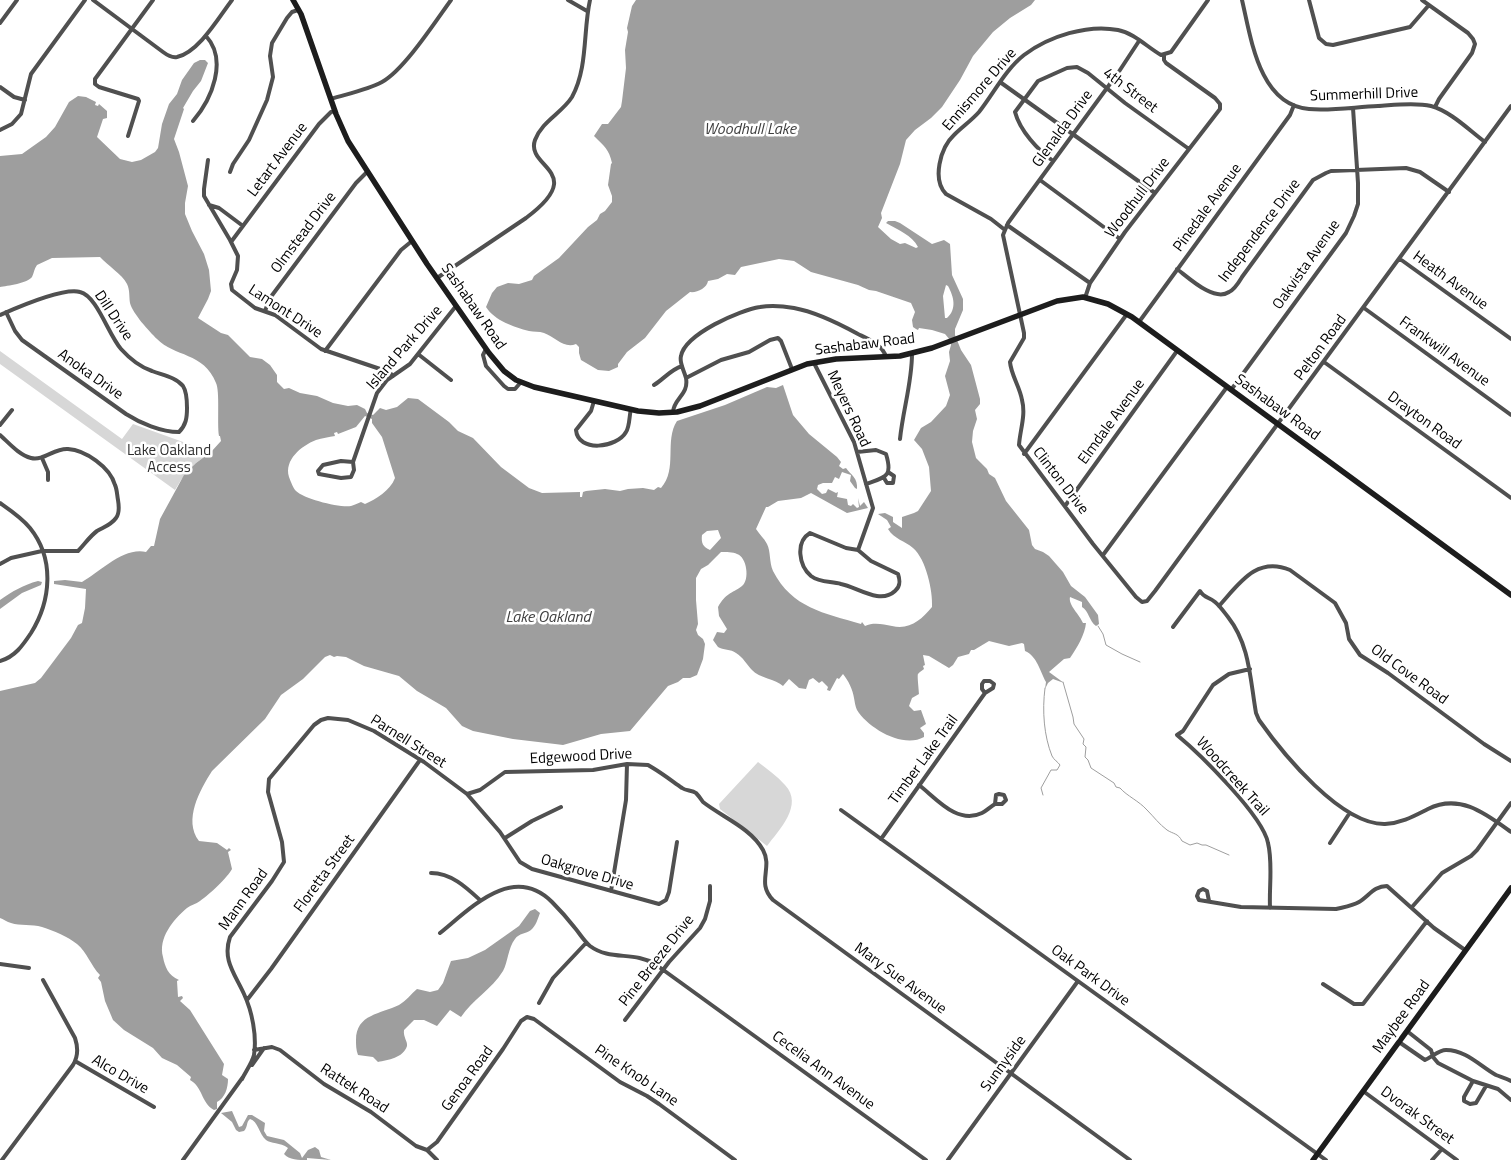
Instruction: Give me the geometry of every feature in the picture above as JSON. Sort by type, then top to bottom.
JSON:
[{"type":"street","points":[[0,23],[17,0]]},
{"type":"street","points":[[0,130],[12,124],[22,114],[31,74],[85,0]]},
{"type":"street","points":[[93,0],[158,49],[172,57],[185,54],[206,36],[232,0]]},
{"type":"street","points":[[128,136],[138,99],[99,87],[95,84],[95,79],[153,0]]},
{"type":"street","name":"Sashabaw Road","points":[[293,0],[334,111],[348,141],[412,241],[486,349],[504,371],[521,382],[534,387],[631,409],[659,413],[673,412],[700,406],[792,369],[836,359],[912,354],[1057,301],[1085,298],[1108,304],[1139,322],[1511,595]]},
{"type":"street","points":[[331,99],[379,84],[391,76],[403,64],[451,0]]},
{"type":"street","points":[[568,0],[587,11]]},
{"type":"street","points":[[437,278],[526,218],[550,197],[554,180],[552,174],[536,152],[535,141],[546,123],[568,103],[578,84],[590,0]]},
{"type":"street","points":[[1164,55],[1171,52],[1208,0]]},
{"type":"street","name":"Summerhill Drive","points":[[1242,0],[1256,59],[1261,70],[1281,96],[1294,105],[1310,109],[1415,104],[1435,107],[1485,142]]},
{"type":"street","points":[[1309,0],[1318,38],[1326,44],[1334,45],[1410,27],[1429,5]]},
{"type":"street","points":[[1422,0],[1473,39],[1475,44],[1438,99],[1435,107]]},
{"type":"street","points":[[230,172],[233,164],[249,140],[267,100],[273,77],[270,56],[272,43],[287,18],[292,12],[298,10]]},
{"type":"street","name":"Ennismore Drive","points":[[1005,230],[991,219],[946,194],[941,189],[938,169],[952,136],[978,113],[1015,63],[1036,47],[1081,31],[1105,28],[1127,32],[1164,55],[1166,63],[1215,98],[1220,104],[1220,109],[1215,117]]},
{"type":"street","points":[[193,121],[204,108],[216,76],[216,60],[206,36]]},
{"type":"street","name":"Glenalda Drive","points":[[1005,230],[1139,41]]},
{"type":"street","name":"4th Street","points":[[1025,99],[1038,81],[1067,68],[1077,66],[1189,149]]},
{"type":"street","points":[[1000,82],[1155,193]]},
{"type":"street","points":[[0,87],[14,97],[25,100]]},
{"type":"street","points":[[1025,99],[1015,112],[1017,119],[1042,153],[1053,161]]},
{"type":"street","name":"Pinedale Avenue","points":[[1139,322],[1290,115],[1294,105]]},
{"type":"street","name":"Pelton Road","points":[[1147,601],[1262,444],[1279,425],[1511,106]]},
{"type":"street","name":"Oakvista Avenue","points":[[1103,555],[1350,225],[1358,204],[1353,108]]},
{"type":"street","name":"Letart Avenue","points":[[243,226],[318,124],[334,111]]},
{"type":"street","name":"Woodhull Drive","points":[[1085,298],[1090,284],[1120,239],[1215,117]]},
{"type":"street","points":[[208,160],[204,196],[209,205],[231,242],[243,226],[219,208],[209,205]]},
{"type":"street","name":"Independence Drive","points":[[1177,269],[1214,294],[1230,292],[1313,180],[1332,171],[1412,169],[1420,172],[1449,192]]},
{"type":"street","name":"Olmstead Drive","points":[[265,311],[270,298],[319,231],[356,183],[367,172]]},
{"type":"street","points":[[1040,180],[1120,239]]},
{"type":"street","points":[[1007,225],[1090,284]]},
{"type":"street","name":"Clinton Drive","points":[[1005,230],[1003,235],[1004,245],[1024,338],[1010,362],[1023,403],[1019,445],[1024,454],[1136,597],[1142,602],[1147,601]]},
{"type":"street","points":[[325,351],[401,250],[412,241]]},
{"type":"street","name":"Lamont Drive","points":[[231,242],[238,256],[238,264],[231,284],[232,290],[251,305],[275,316],[325,351],[389,372],[393,376]]},
{"type":"street","name":"Heath Avenue","points":[[1400,259],[1511,339]]},
{"type":"street","name":"Dill Drive","points":[[0,315],[63,292],[76,291],[85,294],[96,305],[111,336],[131,359],[142,367],[174,380],[184,388],[187,400],[186,419],[184,426],[179,432]]},
{"type":"street","name":"Island Park Drive","points":[[353,462],[328,464],[320,467],[318,470],[319,474],[322,476],[347,478],[353,474],[353,462],[377,393],[387,380],[410,364],[456,306]]},
{"type":"street","points":[[673,412],[674,406],[686,390],[688,384],[680,362],[682,352],[693,338],[728,318],[758,307],[795,308],[833,321],[882,348],[886,356]]},
{"type":"street","name":"Frankwill Avenue","points":[[1364,308],[1511,415]]},
{"type":"street","name":"Anoka Drive","points":[[6,312],[15,331],[22,340],[110,403],[137,421],[172,432],[179,432]]},
{"type":"street","points":[[1024,454],[1127,314]]},
{"type":"street","points":[[686,378],[721,360],[749,352],[774,338],[778,338],[781,341],[792,369]]},
{"type":"street","points":[[486,349],[483,355],[486,366],[504,386],[508,389],[515,389],[521,382]]},
{"type":"street","name":"Elmdale Avenue","points":[[1065,506],[1177,351]]},
{"type":"street","points":[[418,354],[451,380]]},
{"type":"street","points":[[900,439],[911,374],[912,354]]},
{"type":"street","name":"Drayton Road","points":[[1324,362],[1511,498]]},
{"type":"street","name":"Meyers Road","points":[[814,363],[850,434],[873,508],[858,550]]},
{"type":"street","points":[[654,385],[664,380],[674,369],[682,366]]},
{"type":"street","points":[[594,401],[591,411],[576,430],[581,441],[588,445],[605,444],[621,438],[628,430],[631,409]]},
{"type":"street","points":[[0,425],[12,410]]},
{"type":"street","points":[[0,435],[25,456],[42,458],[55,451],[68,449],[77,451],[96,461],[103,466],[115,483],[119,508],[114,521],[96,532],[78,551],[42,550],[11,558],[0,564]]},
{"type":"street","points":[[857,452],[876,450],[886,454],[889,467],[888,472],[884,478],[866,484]]},
{"type":"street","points":[[42,458],[48,472],[48,480]]},
{"type":"street","points":[[884,478],[888,483],[893,483],[894,476],[888,472]]},
{"type":"street","points":[[0,503],[29,527],[42,550],[48,577],[44,608],[33,629],[21,648],[0,661]]},
{"type":"street","points":[[810,533],[846,548],[858,550],[871,561],[898,574],[900,582],[895,592],[881,597],[840,583],[818,580],[809,574],[804,566],[800,552],[804,538],[810,533]]},
{"type":"street","name":"Old Cove Road","points":[[1219,606],[1243,579],[1253,571],[1267,566],[1290,570],[1335,603],[1344,618],[1350,639],[1360,655],[1484,744],[1511,761]]},
{"type":"street","points":[[1173,627],[1200,591],[1203,597],[1219,606],[1234,624],[1240,635],[1250,669],[1256,713],[1262,724],[1305,777],[1350,814],[1364,820],[1385,824],[1410,819],[1439,804],[1455,803],[1474,807],[1511,832]]},
{"type":"street","name":"Woodcreek Trail","points":[[1250,669],[1229,674],[1213,685],[1183,731],[1178,735],[1241,800],[1265,833],[1270,851],[1270,908]]},
{"type":"street","name":"Timber Lake Trail","points":[[881,839],[985,693]]},
{"type":"street","name":"Parnell Street","points":[[321,720],[328,718],[348,720],[374,731],[453,783]]},
{"type":"street","name":"Mann Road","points":[[242,1079],[252,1060],[254,1032],[246,1000],[228,962],[227,946],[230,937],[284,862],[282,842],[268,792],[269,779],[314,725],[321,720]]},
{"type":"street","name":"Floretta Street","points":[[246,1000],[271,969],[420,760]]},
{"type":"street","points":[[611,891],[626,800],[627,764]]},
{"type":"street","name":"Edgewood Drive","points":[[467,794],[480,790],[505,772],[593,770],[627,764],[648,765],[685,790],[695,792]]},
{"type":"street","name":"Oakgrove Drive","points":[[453,783],[467,794],[505,838],[520,862],[527,868],[651,904],[663,903],[668,892],[677,842]]},
{"type":"street","points":[[919,785],[944,807],[963,815],[977,815],[995,804]]},
{"type":"street","name":"Mary Sue Avenue","points":[[695,792],[704,802],[758,843],[766,860],[764,886],[766,892],[773,900],[1130,1160]]},
{"type":"street","points":[[1412,907],[1442,874],[1471,856],[1477,850],[1511,803]]},
{"type":"street","points":[[505,838],[532,821],[561,807]]},
{"type":"street","name":"Oak Park Drive","points":[[841,810],[1326,1160]]},
{"type":"street","points":[[1330,844],[1350,814]]},
{"type":"street","points":[[431,873],[443,873],[466,886],[480,900]]},
{"type":"street","name":"Pine Breeze Drive","points":[[625,1020],[663,969],[695,935],[705,919],[710,902],[710,886]]},
{"type":"street","points":[[1209,901],[1241,907],[1347,907],[1358,902],[1377,887],[1386,886],[1465,950]]},
{"type":"street","name":"Cecelia Ann Avenue","points":[[440,933],[494,891],[520,888],[539,892],[560,911],[586,942],[595,949],[607,955],[638,956],[663,969],[926,1160]]},
{"type":"street","name":"Maybee Road","points":[[1313,1160],[1511,888]]},
{"type":"street","points":[[1323,984],[1354,1004],[1363,1004],[1427,921]]},
{"type":"street","points":[[539,1003],[553,978],[586,942]]},
{"type":"street","points":[[0,964],[29,968]]},
{"type":"street","name":"Alco Drive","points":[[43,980],[75,1038],[77,1044],[75,1062],[154,1107]]},
{"type":"street","name":"Sunnyside","points":[[948,1160],[1078,981]]},
{"type":"street","name":"Genoa Road","points":[[427,1150],[437,1142],[523,1018]]},
{"type":"street","name":"Pine Knob Lane","points":[[523,1018],[534,1019],[620,1082],[660,1104],[735,1160]]},
{"type":"street","points":[[1407,1031],[1431,1050],[1433,1057],[1438,1063],[1473,1082],[1498,1090],[1511,1100]]},
{"type":"street","points":[[1399,1042],[1425,1060],[1447,1049],[1469,1056],[1496,1075],[1511,1081]]},
{"type":"street","name":"Rattek Road","points":[[254,1050],[272,1046],[280,1050],[324,1084],[371,1112],[416,1146],[427,1150],[437,1160]]},
{"type":"street","name":"Mann Road","points":[[183,1160],[264,1048]]},
{"type":"street","points":[[2,1160],[75,1062]]},
{"type":"street","points":[[1473,1082],[1464,1097],[1464,1101],[1474,1105],[1486,1086]]},
{"type":"street","name":"Dvorak Street","points":[[1363,1091],[1457,1160]]},
{"type":"street","points":[[1432,1160],[1442,1149]]},
{"type":"green space","name":"Lake Oakland Access","points":[[0,351],[122,439],[133,424],[211,452],[196,463],[175,490],[0,364]]},
{"type":"green space","points":[[758,762],[785,785],[792,801],[788,817],[767,846],[720,809],[719,804]]},
{"type":"water","name":"Lake Oakland","points":[[636,0],[1035,0],[1031,5],[1010,18],[993,32],[973,56],[942,107],[906,140],[900,164],[881,213],[882,218],[878,227],[891,239],[900,244],[905,243],[916,248],[918,247],[908,236],[886,223],[888,221],[895,221],[900,223],[932,244],[944,240],[950,244],[952,275],[963,299],[963,310],[955,329],[955,335],[961,350],[971,365],[980,399],[980,404],[975,410],[977,419],[972,442],[976,458],[987,469],[989,474],[995,478],[1006,501],[1029,530],[1032,545],[1035,549],[1049,556],[1063,572],[1071,586],[1085,597],[1098,615],[1099,624],[1096,626],[1094,624],[1082,607],[1082,602],[1070,597],[1072,607],[1083,623],[1086,623],[1084,632],[1070,658],[1064,659],[1049,672],[1064,683],[1053,679],[1045,689],[1046,682],[1038,664],[1025,651],[1024,644],[1022,643],[1009,646],[989,641],[971,650],[969,654],[958,657],[949,668],[929,656],[923,655],[925,665],[918,675],[919,694],[912,698],[909,706],[914,711],[921,710],[926,724],[920,728],[924,733],[924,737],[916,740],[906,740],[887,735],[869,724],[857,710],[851,688],[843,674],[839,679],[837,678],[830,691],[827,690],[828,687],[822,681],[819,683],[813,678],[809,680],[806,689],[799,688],[789,679],[783,686],[755,673],[734,652],[718,647],[713,640],[717,632],[724,633],[727,629],[719,616],[718,607],[726,596],[742,586],[747,574],[743,559],[731,552],[721,552],[701,569],[696,578],[698,624],[696,630],[705,644],[703,659],[697,675],[683,678],[668,686],[630,731],[601,734],[563,745],[513,739],[473,731],[462,726],[446,708],[417,691],[399,676],[364,666],[346,657],[330,655],[325,657],[303,679],[281,695],[265,719],[212,771],[195,805],[193,815],[194,833],[199,841],[217,843],[227,850],[229,848],[231,850],[228,852],[232,869],[213,890],[200,901],[187,908],[177,918],[165,936],[162,950],[168,970],[172,976],[179,980],[177,981],[178,997],[182,996],[183,998],[180,1001],[190,1010],[224,1064],[222,1075],[228,1079],[227,1086],[224,1095],[217,1102],[217,1109],[214,1110],[190,1080],[191,1077],[177,1065],[162,1058],[153,1048],[124,1030],[113,1020],[98,978],[100,975],[77,944],[60,934],[42,927],[15,924],[0,918],[0,691],[35,683],[41,678],[71,638],[78,625],[82,623],[86,589],[54,584],[54,581],[82,582],[120,557],[137,551],[146,552],[151,546],[154,546],[160,519],[184,475],[221,441],[218,430],[217,387],[211,373],[197,360],[164,345],[154,336],[134,312],[125,280],[100,257],[52,258],[37,265],[30,279],[0,287],[0,156],[22,154],[46,137],[55,127],[69,102],[78,96],[86,97],[96,102],[95,105],[98,106],[99,104],[107,111],[107,118],[103,119],[97,137],[120,159],[132,162],[141,160],[155,152],[158,148],[162,124],[169,104],[177,94],[182,80],[194,63],[205,60],[208,63],[201,81],[183,108],[174,139],[188,186],[185,214],[204,254],[209,270],[211,291],[198,318],[221,333],[228,335],[250,357],[262,359],[270,365],[277,375],[277,382],[284,389],[289,388],[300,393],[317,396],[333,403],[348,406],[357,405],[373,415],[380,408],[386,410],[397,407],[408,398],[418,399],[458,431],[473,438],[501,467],[529,488],[542,493],[580,492],[580,497],[582,497],[583,492],[586,491],[605,489],[620,491],[643,488],[654,490],[658,487],[661,488],[669,472],[671,437],[677,421],[725,405],[767,387],[776,388],[783,385],[793,415],[809,434],[837,457],[841,462],[839,466],[843,469],[846,468],[855,479],[857,485],[857,489],[850,481],[851,475],[842,472],[839,479],[835,477],[832,483],[818,485],[817,489],[822,494],[826,493],[828,489],[836,493],[838,492],[837,497],[847,499],[848,505],[851,506],[853,504],[857,508],[859,507],[858,498],[860,506],[864,502],[868,508],[847,513],[811,493],[801,498],[778,501],[766,507],[756,529],[767,544],[773,571],[781,583],[799,601],[822,612],[861,624],[862,622],[865,626],[882,624],[904,627],[915,623],[932,607],[925,567],[918,553],[896,538],[888,529],[891,527],[887,520],[878,514],[885,513],[893,517],[893,522],[902,528],[902,517],[918,511],[931,491],[929,467],[922,449],[914,440],[921,428],[931,422],[946,406],[950,395],[945,376],[950,361],[949,352],[951,345],[950,340],[945,334],[919,328],[918,330],[913,327],[912,320],[915,312],[911,303],[811,272],[794,261],[779,259],[741,267],[735,275],[727,274],[718,279],[708,281],[701,290],[690,292],[666,311],[645,338],[627,352],[618,364],[618,367],[609,371],[598,370],[581,360],[579,347],[576,344],[567,345],[544,333],[529,331],[511,325],[494,316],[486,307],[497,287],[508,283],[519,284],[532,280],[534,276],[559,258],[612,202],[608,185],[612,163],[611,158],[606,148],[594,136],[602,124],[608,124],[621,107],[626,68],[627,28],[632,6]],"holes":[[[946,285],[950,290],[954,303],[952,311],[947,318],[945,318],[943,296]],[[365,416],[372,419],[372,423],[382,437],[395,478],[386,491],[365,504],[361,502],[351,506],[314,500],[296,491],[288,471],[291,459],[295,454],[316,440],[335,436],[334,433],[337,432],[338,434],[356,427]],[[718,530],[721,538],[710,550],[704,546],[702,540],[702,535],[707,531]]]},
{"type":"water","points":[[38,581],[42,582],[41,585],[22,593],[0,609],[0,600],[28,584]]},
{"type":"water","points":[[535,909],[540,913],[537,922],[531,930],[515,939],[503,971],[461,1017],[450,1010],[437,1026],[424,1020],[414,1020],[404,1030],[407,1044],[405,1050],[395,1058],[378,1062],[373,1057],[358,1055],[356,1049],[357,1031],[365,1020],[377,1013],[399,1005],[417,989],[430,992],[438,990],[443,983],[451,961],[468,958],[485,950],[519,926],[530,911]]},
{"type":"water","points":[[232,1111],[239,1127],[242,1126],[248,1115],[252,1115],[265,1123],[264,1131],[267,1136],[284,1140],[300,1153],[302,1158],[308,1150],[315,1147],[319,1150],[321,1157],[331,1160],[307,1158],[307,1160],[301,1160],[289,1157],[284,1154],[288,1148],[266,1140],[253,1120],[249,1120],[244,1131],[239,1132],[236,1130],[232,1122],[221,1113]]},
{"type":"waterway","points":[[1098,626],[1103,634],[1106,645],[1140,662]]},
{"type":"waterway","points":[[1063,682],[1074,724],[1084,739],[1083,744],[1086,747],[1085,757],[1091,768],[1114,783],[1116,787],[1120,788],[1144,807],[1164,828],[1177,835],[1182,841],[1190,845],[1197,843],[1206,845],[1229,855]]},
{"type":"waterway","points":[[1043,795],[1041,788],[1051,770],[1057,770],[1060,765],[1052,756],[1045,732],[1045,688]]},
{"type":"water label","name":"Woodhull Lake","points":[[750,130]]}]
